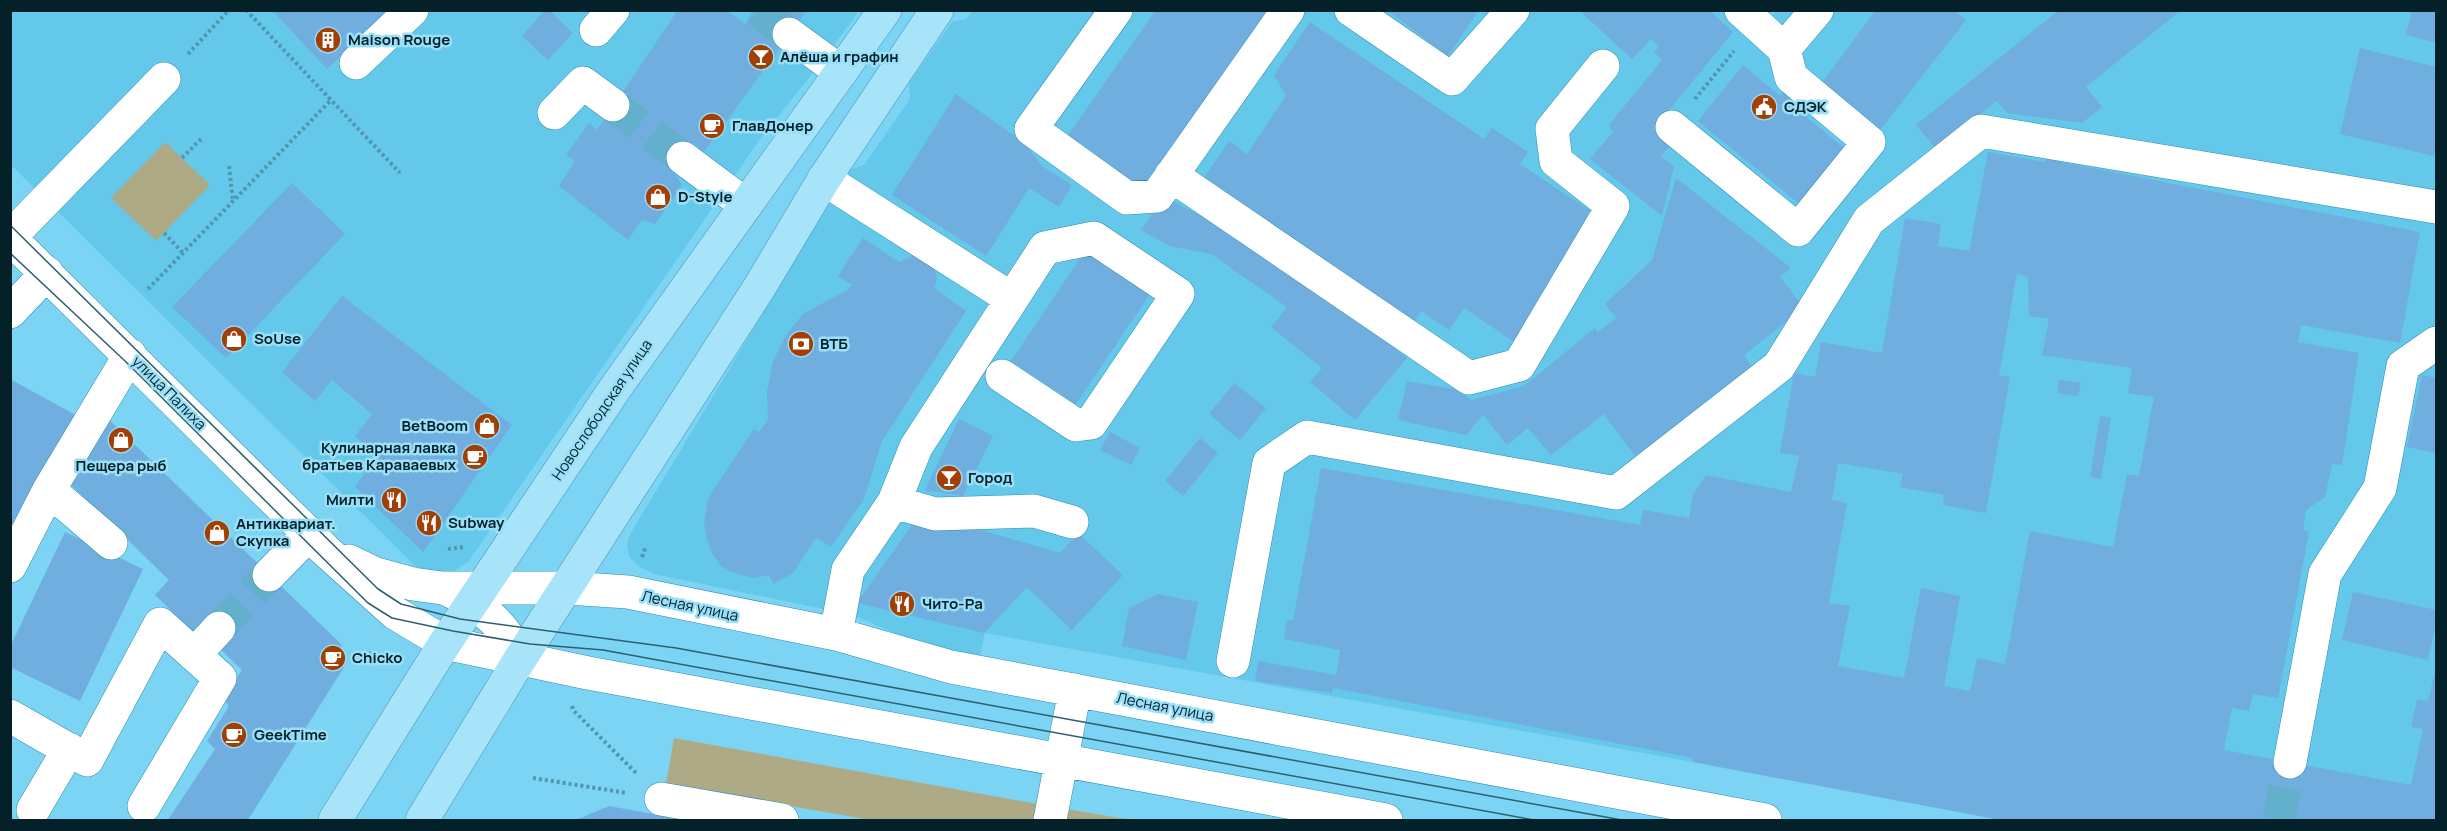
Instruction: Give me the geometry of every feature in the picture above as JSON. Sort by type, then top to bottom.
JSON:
[{"type":"main road","name":"Новослободская улица","points":[[335,820],[445,643],[614,390],[885,10]]},
{"type":"main road","points":[[422,820],[520,659],[759,288],[824,179],[937,10]]},
{"type":"street","points":[[356,63],[412,10]]},
{"type":"street","points":[[1116,10],[1031,129],[1127,198],[1156,196],[1288,10]]},
{"type":"street","points":[[1351,10],[1452,79],[1513,10]]},
{"type":"street","points":[[1784,49],[1817,10]]},
{"type":"street","points":[[1672,127],[1798,230],[1869,142],[1791,77],[1784,49],[1749,17]]},
{"type":"street","points":[[789,34],[841,72]]},
{"type":"street","points":[[1171,175],[1469,378],[1519,365],[1613,206],[1556,161],[1552,129],[1603,66]]},
{"type":"street","points":[[10,237],[165,79]]},
{"type":"street","points":[[554,113],[584,83],[613,105]]},
{"type":"street","points":[[1233,661],[1269,463],[1307,437],[1616,492],[1779,366],[1869,220],[1981,131],[2436,207]]},
{"type":"street","points":[[682,158],[746,205]]},
{"type":"street","points":[[824,179],[1012,299]]},
{"type":"street","name":"улица Палиха","points":[[10,237],[318,541],[395,613],[445,643],[520,659]]},
{"type":"street","points":[[836,634],[848,570],[894,502],[916,447],[1045,248],[1094,238],[1178,294],[1092,423],[1076,425],[1002,376]]},
{"type":"street","points":[[10,312],[47,273]]},
{"type":"street","points":[[2290,762],[2325,574],[2380,488],[2403,366],[2436,343]]},
{"type":"street","points":[[10,566],[49,490],[130,355]]},
{"type":"street","points":[[49,490],[111,543]]},
{"type":"street","points":[[894,502],[935,514],[1034,511],[1072,522]]},
{"type":"street","points":[[269,575],[318,541]]},
{"type":"street","name":"улица Палиха","points":[[318,541],[376,574],[413,584],[477,595]]},
{"type":"street","name":"Лесная улица","points":[[477,595],[567,588],[628,592],[836,634],[951,667],[1765,820]]},
{"type":"street","points":[[477,595],[520,659],[1386,820]]},
{"type":"street","points":[[10,716],[87,759],[160,624],[220,678],[144,806]]},
{"type":"street","points":[[194,655],[219,628]]},
{"type":"street","points":[[1050,820],[1075,690]]},
{"type":"street","points":[[33,810],[69,749]]},
{"type":"street","points":[[661,799],[782,820]]},
{"type":"path","points":[[165,79],[229,10]]},
{"type":"path","points":[[246,10],[400,173]]},
{"type":"path","points":[[1672,127],[1749,17]]},
{"type":"path","points":[[148,289],[331,100]]},
{"type":"path","points":[[182,158],[201,139]]},
{"type":"path","points":[[229,166],[233,201]]},
{"type":"path","points":[[164,233],[183,253]]},
{"type":"path","points":[[443,550],[471,546]]},
{"type":"path","points":[[367,658],[371,652]]},
{"type":"path","points":[[573,710],[661,799]]},
{"type":"path","points":[[533,778],[661,799]]},
{"type":"shaded area","points":[[1764,10],[1771,17],[1777,10],[2436,11],[2436,820],[2001,820],[985,633],[980,657],[926,646],[852,615],[654,574],[638,566],[629,556],[627,543],[632,531],[849,170],[864,165],[910,99],[909,83],[952,22],[966,19],[972,11]]},
{"type":"shaded area","points":[[10,11],[859,11],[760,139],[468,562],[448,575],[422,570],[411,562],[11,165]]},
{"type":"shaded area","points":[[165,142],[210,185],[156,241],[111,198]]},
{"type":"shaded area","points":[[674,738],[1043,805],[1040,820],[870,820],[666,784]]},
{"type":"shaded area","points":[[1061,808],[1131,820],[1059,820]]},
{"type":"building","name":"Maison Rouge","points":[[272,10],[388,10],[327,69]]},
{"type":"building","points":[[545,10],[549,10],[573,33],[548,60],[522,36]]},
{"type":"building","points":[[678,10],[726,10],[745,24],[754,10],[807,10],[704,152],[694,143],[673,171],[682,185],[655,224],[642,220],[628,240],[559,186],[575,161],[566,155],[589,123],[597,130]]},
{"type":"building","points":[[1156,10],[1268,10],[1189,122],[1195,126],[1181,145],[1175,140],[1140,191],[1066,138]]},
{"type":"building","points":[[1387,10],[1479,10],[1448,56]]},
{"type":"building","points":[[1579,10],[1709,10],[1733,32],[1653,130],[1671,144],[1661,156],[1674,167],[1662,216],[1590,159],[1613,132],[1609,125],[1662,60],[1654,53],[1659,46],[1651,39],[1632,59]]},
{"type":"building","points":[[1876,10],[1954,10],[1966,20],[1880,130],[1821,84]]},
{"type":"building","points":[[2059,10],[2181,10],[2086,87],[2102,107],[2082,123],[2007,113],[1997,101],[1936,149],[1916,125]]},
{"type":"building","points":[[2412,10],[2436,10],[2436,43],[2406,35]]},
{"type":"building","points":[[1310,22],[1484,139],[1492,128],[1528,152],[1520,164],[1592,212],[1514,342],[1464,308],[1449,330],[1421,311],[1414,322],[1203,179],[1229,141],[1247,154],[1286,96],[1274,75]]},
{"type":"building","points":[[2360,48],[2436,67],[2434,156],[2340,134]]},
{"type":"building","points":[[1743,65],[1780,96],[1784,91],[1811,113],[1807,118],[1848,151],[1803,207],[1698,121]]},
{"type":"building","points":[[956,94],[1024,143],[1043,167],[1072,185],[1059,207],[1029,188],[986,256],[892,195]]},
{"type":"building","points":[[1988,152],[2045,162],[2046,159],[2420,232],[2400,343],[2301,325],[2298,342],[2359,353],[2342,465],[2332,464],[2325,497],[2306,510],[2303,530],[2309,532],[2278,698],[2253,694],[2249,711],[2232,708],[2224,750],[2411,785],[2423,729],[2411,727],[2417,700],[2428,701],[2436,667],[2436,820],[2001,820],[1693,762],[1693,758],[1333,688],[1332,693],[1255,681],[1258,661],[1336,675],[1340,650],[1284,639],[1287,620],[1293,621],[1321,468],[1640,525],[1643,510],[1689,518],[1693,494],[1706,475],[1791,492],[1799,456],[1780,453],[1794,373],[1815,377],[1821,342],[1882,353],[1905,218],[1941,224],[1938,246],[1969,251]],"holes":[[[2017,273],[2028,277],[2029,316],[2049,319],[2042,355],[2132,368],[2128,393],[2154,397],[2139,476],[2127,474],[2113,547],[2030,531],[2005,664],[1977,658],[1970,691],[1944,686],[1960,596],[1921,588],[1904,678],[1838,666],[1850,606],[1829,603],[1847,503],[1832,500],[1838,463],[1903,474],[1900,487],[1944,495],[1943,505],[1986,513],[2010,377],[1999,375]]]},
{"type":"building","points":[[1676,178],[1791,268],[1780,277],[1804,308],[1744,355],[1751,366],[1635,456],[1604,414],[1551,455],[1528,428],[1507,445],[1483,415],[1466,435],[1398,420],[1407,381],[1459,390],[1471,400],[1524,386],[1595,328],[1598,332],[1616,318],[1605,304],[1652,260]]},
{"type":"building","points":[[292,183],[345,234],[226,358],[172,307]]},
{"type":"building","points":[[1165,197],[1226,229],[1361,320],[1407,358],[1355,420],[1310,382],[1322,368],[1271,327],[1287,307],[1211,254],[1170,246],[1141,230]]},
{"type":"building","points":[[863,238],[899,262],[919,255],[932,265],[936,273],[937,280],[934,288],[966,311],[882,441],[864,499],[831,547],[816,538],[793,573],[773,584],[769,575],[753,578],[732,572],[721,566],[713,555],[707,540],[704,523],[707,503],[754,429],[759,432],[768,419],[767,391],[773,361],[785,337],[803,314],[849,289],[852,285],[838,276]]},
{"type":"building","points":[[1085,251],[1150,294],[1076,404],[1011,361]]},
{"type":"building","points":[[342,296],[512,425],[423,552],[355,487],[377,456],[355,436],[372,414],[332,380],[315,401],[282,372]]},
{"type":"building","points":[[2422,375],[2436,378],[2436,453],[2407,447]]},
{"type":"building","points":[[10,379],[81,418],[10,546]]},
{"type":"building","points":[[2059,380],[2081,383],[2078,396],[2057,393]]},
{"type":"building","points":[[1234,383],[1266,408],[1240,440],[1209,414]]},
{"type":"building","points":[[100,411],[341,644],[344,667],[248,820],[168,820],[215,749],[207,741],[229,706],[223,699],[242,670],[218,647],[199,637],[155,595],[169,580],[65,479]]},
{"type":"building","points":[[2100,416],[2111,418],[2101,479],[2090,477]]},
{"type":"building","points":[[959,419],[993,436],[963,496],[925,490]]},
{"type":"building","points":[[1110,432],[1140,448],[1131,465],[1100,450]]},
{"type":"building","points":[[1200,438],[1218,453],[1183,496],[1165,481]]},
{"type":"building","points":[[914,522],[977,529],[1060,553],[1078,533],[1123,575],[1072,630],[1027,587],[984,633],[857,603]]},
{"type":"building","points":[[65,532],[143,569],[80,701],[10,667],[10,647]]},
{"type":"building","points":[[2353,592],[2436,610],[2436,623],[2428,660],[2342,640]]},
{"type":"building","points":[[1158,594],[1198,602],[1186,660],[1122,646],[1129,608]]},
{"type":"building","points":[[609,806],[680,819],[680,820],[576,820]]},
{"type":"tunnel","points":[[758,10],[789,34]]},
{"type":"tunnel","points":[[613,105],[683,158]]},
{"type":"tunnel","points":[[219,628],[269,575]]},
{"type":"tunnel","points":[[2279,820],[2290,762]]},
{"type":"tram line","points":[[10,225],[378,589],[401,604],[460,619],[676,648],[1622,820]]},
{"type":"tram line","points":[[10,253],[125,361],[368,603],[392,618],[530,644],[603,650],[1534,820]]},
{"type":"place","name":"Maison Rouge","points":[[328,40]]},
{"type":"place","name":"Алёша и графин","points":[[761,57]]},
{"type":"place","name":"СДЭК","points":[[1764,107]]},
{"type":"place","name":"ГлавДонер","points":[[712,126]]},
{"type":"place","name":"D-Style","points":[[658,197]]},
{"type":"place","name":"SoUse","points":[[234,339]]},
{"type":"place","name":"ВТБ","points":[[801,344]]},
{"type":"place","name":"BetBoom","points":[[487,426]]},
{"type":"place","name":"Пещера рыб","points":[[121,440]]},
{"type":"place","name":"Кулинарная лавка братьев Караваевых","points":[[475,457]]},
{"type":"place","name":"Город","points":[[949,478]]},
{"type":"place","name":"Милти","points":[[394,500]]},
{"type":"place","name":"Subway","points":[[429,523]]},
{"type":"place","name":"Антиквариат. Скупка","points":[[217,533]]},
{"type":"place","name":"Чито-Ра","points":[[902,604]]},
{"type":"place","name":"Chicko","points":[[333,658]]},
{"type":"place","name":"GeekTime","points":[[234,735]]}]
